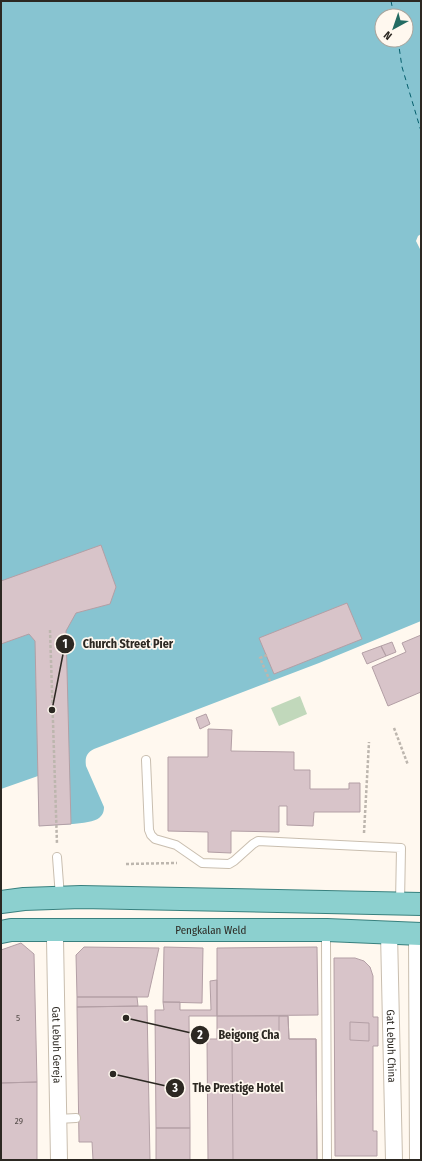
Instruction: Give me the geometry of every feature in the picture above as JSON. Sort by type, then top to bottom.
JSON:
[{"type":"main road","points":[[1,902],[60,897],[410,904]]},
{"type":"main road","name":"Pengkalan Weld","points":[[1,932],[11,930],[56,929],[327,930],[419,934]]},
{"type":"street","name":"Gat Lebuh Gereja","points":[[56,929],[59,1160]]},
{"type":"street","name":"Gat Lebuh China","points":[[389,933],[394,1160]]},
{"type":"street","points":[[418,1160],[419,934]]},
{"type":"lane","points":[[146,760],[149,830],[155,839],[176,845],[202,863],[229,864],[258,841],[401,848],[410,904]]},
{"type":"lane","points":[[58,857],[60,897]]},
{"type":"lane","points":[[327,930],[327,1160]]},
{"type":"lane","points":[[58,1119],[76,1118]]},
{"type":"path","points":[[50,630],[55,825],[58,857]]},
{"type":"path","points":[[267,655],[260,658],[270,681]]},
{"type":"path","points":[[394,728],[408,765]]},
{"type":"path","points":[[364,846],[369,742]]},
{"type":"path","points":[[126,864],[202,863]]},
{"type":"green space","points":[[300,696],[307,714],[279,726],[271,708]]},
{"type":"water","points":[[1,1],[421,1],[421,234],[418,236],[416,241],[421,251],[421,621],[319,663],[89,752],[86,766],[104,807],[101,816],[95,820],[80,823],[39,826],[38,776],[1,789]]},
{"type":"building","points":[[101,545],[116,587],[110,604],[76,613],[66,631],[71,824],[39,826],[35,641],[29,634],[1,644],[1,581]]},
{"type":"building","points":[[347,603],[362,639],[274,674],[259,638]]},
{"type":"building","points":[[421,635],[421,692],[388,706],[372,667],[406,652],[402,643]]},
{"type":"building","points":[[392,642],[396,652],[386,656],[381,646]]},
{"type":"building","points":[[381,646],[386,656],[367,664],[362,653]]},
{"type":"building","points":[[206,714],[210,724],[200,729],[196,718]]},
{"type":"building","points":[[208,729],[232,730],[231,751],[294,752],[294,770],[310,770],[310,789],[349,789],[349,783],[360,783],[360,812],[314,812],[313,826],[287,825],[287,806],[279,806],[279,832],[231,831],[231,853],[208,852],[208,832],[168,831],[168,757],[208,757]]},
{"type":"building","points":[[21,943],[34,954],[37,1082],[1,1083],[1,950]]},
{"type":"building","points":[[84,947],[159,948],[148,997],[77,997],[76,955]]},
{"type":"building","points":[[164,947],[203,948],[202,1003],[163,1002]]},
{"type":"building","points":[[317,947],[318,1015],[217,1016],[217,948]]},
{"type":"building","points":[[334,958],[355,958],[364,961],[370,967],[373,976],[373,1017],[378,1017],[378,1046],[373,1046],[373,1131],[377,1131],[377,1156],[335,1156]]},
{"type":"building","points":[[217,980],[217,1016],[189,1016],[190,1128],[156,1128],[155,1010],[164,1010],[163,1002],[180,1002],[180,1010],[211,1010],[210,981]]},
{"type":"building","points":[[77,997],[137,997],[138,1006],[77,1007]]},
{"type":"building","points":[[147,1006],[150,1160],[93,1160],[92,1142],[79,1142],[77,1007]]},
{"type":"building","points":[[217,1016],[288,1016],[289,1039],[316,1039],[317,1160],[208,1160],[207,1039],[217,1039]]},
{"type":"building","points":[[279,1016],[288,1016],[289,1039],[316,1039],[317,1160],[233,1160],[232,1039],[279,1039]]},
{"type":"building","points":[[350,1022],[369,1023],[369,1041],[350,1040]]},
{"type":"building","points":[[37,1082],[37,1160],[1,1160],[1,1083]]},
{"type":"building","points":[[156,1128],[190,1128],[190,1160],[156,1160]]},
{"type":"ferry route","points":[[391,1],[392,8]]},
{"type":"ferry route","points":[[399,48],[402,67],[421,131]]},
{"type":"place","name":"Church Street Pier","points":[[52,710]]},
{"type":"place","name":"Beigong Cha","points":[[126,1018]]},
{"type":"place","name":"The Prestige Hotel","points":[[113,1074]]}]
